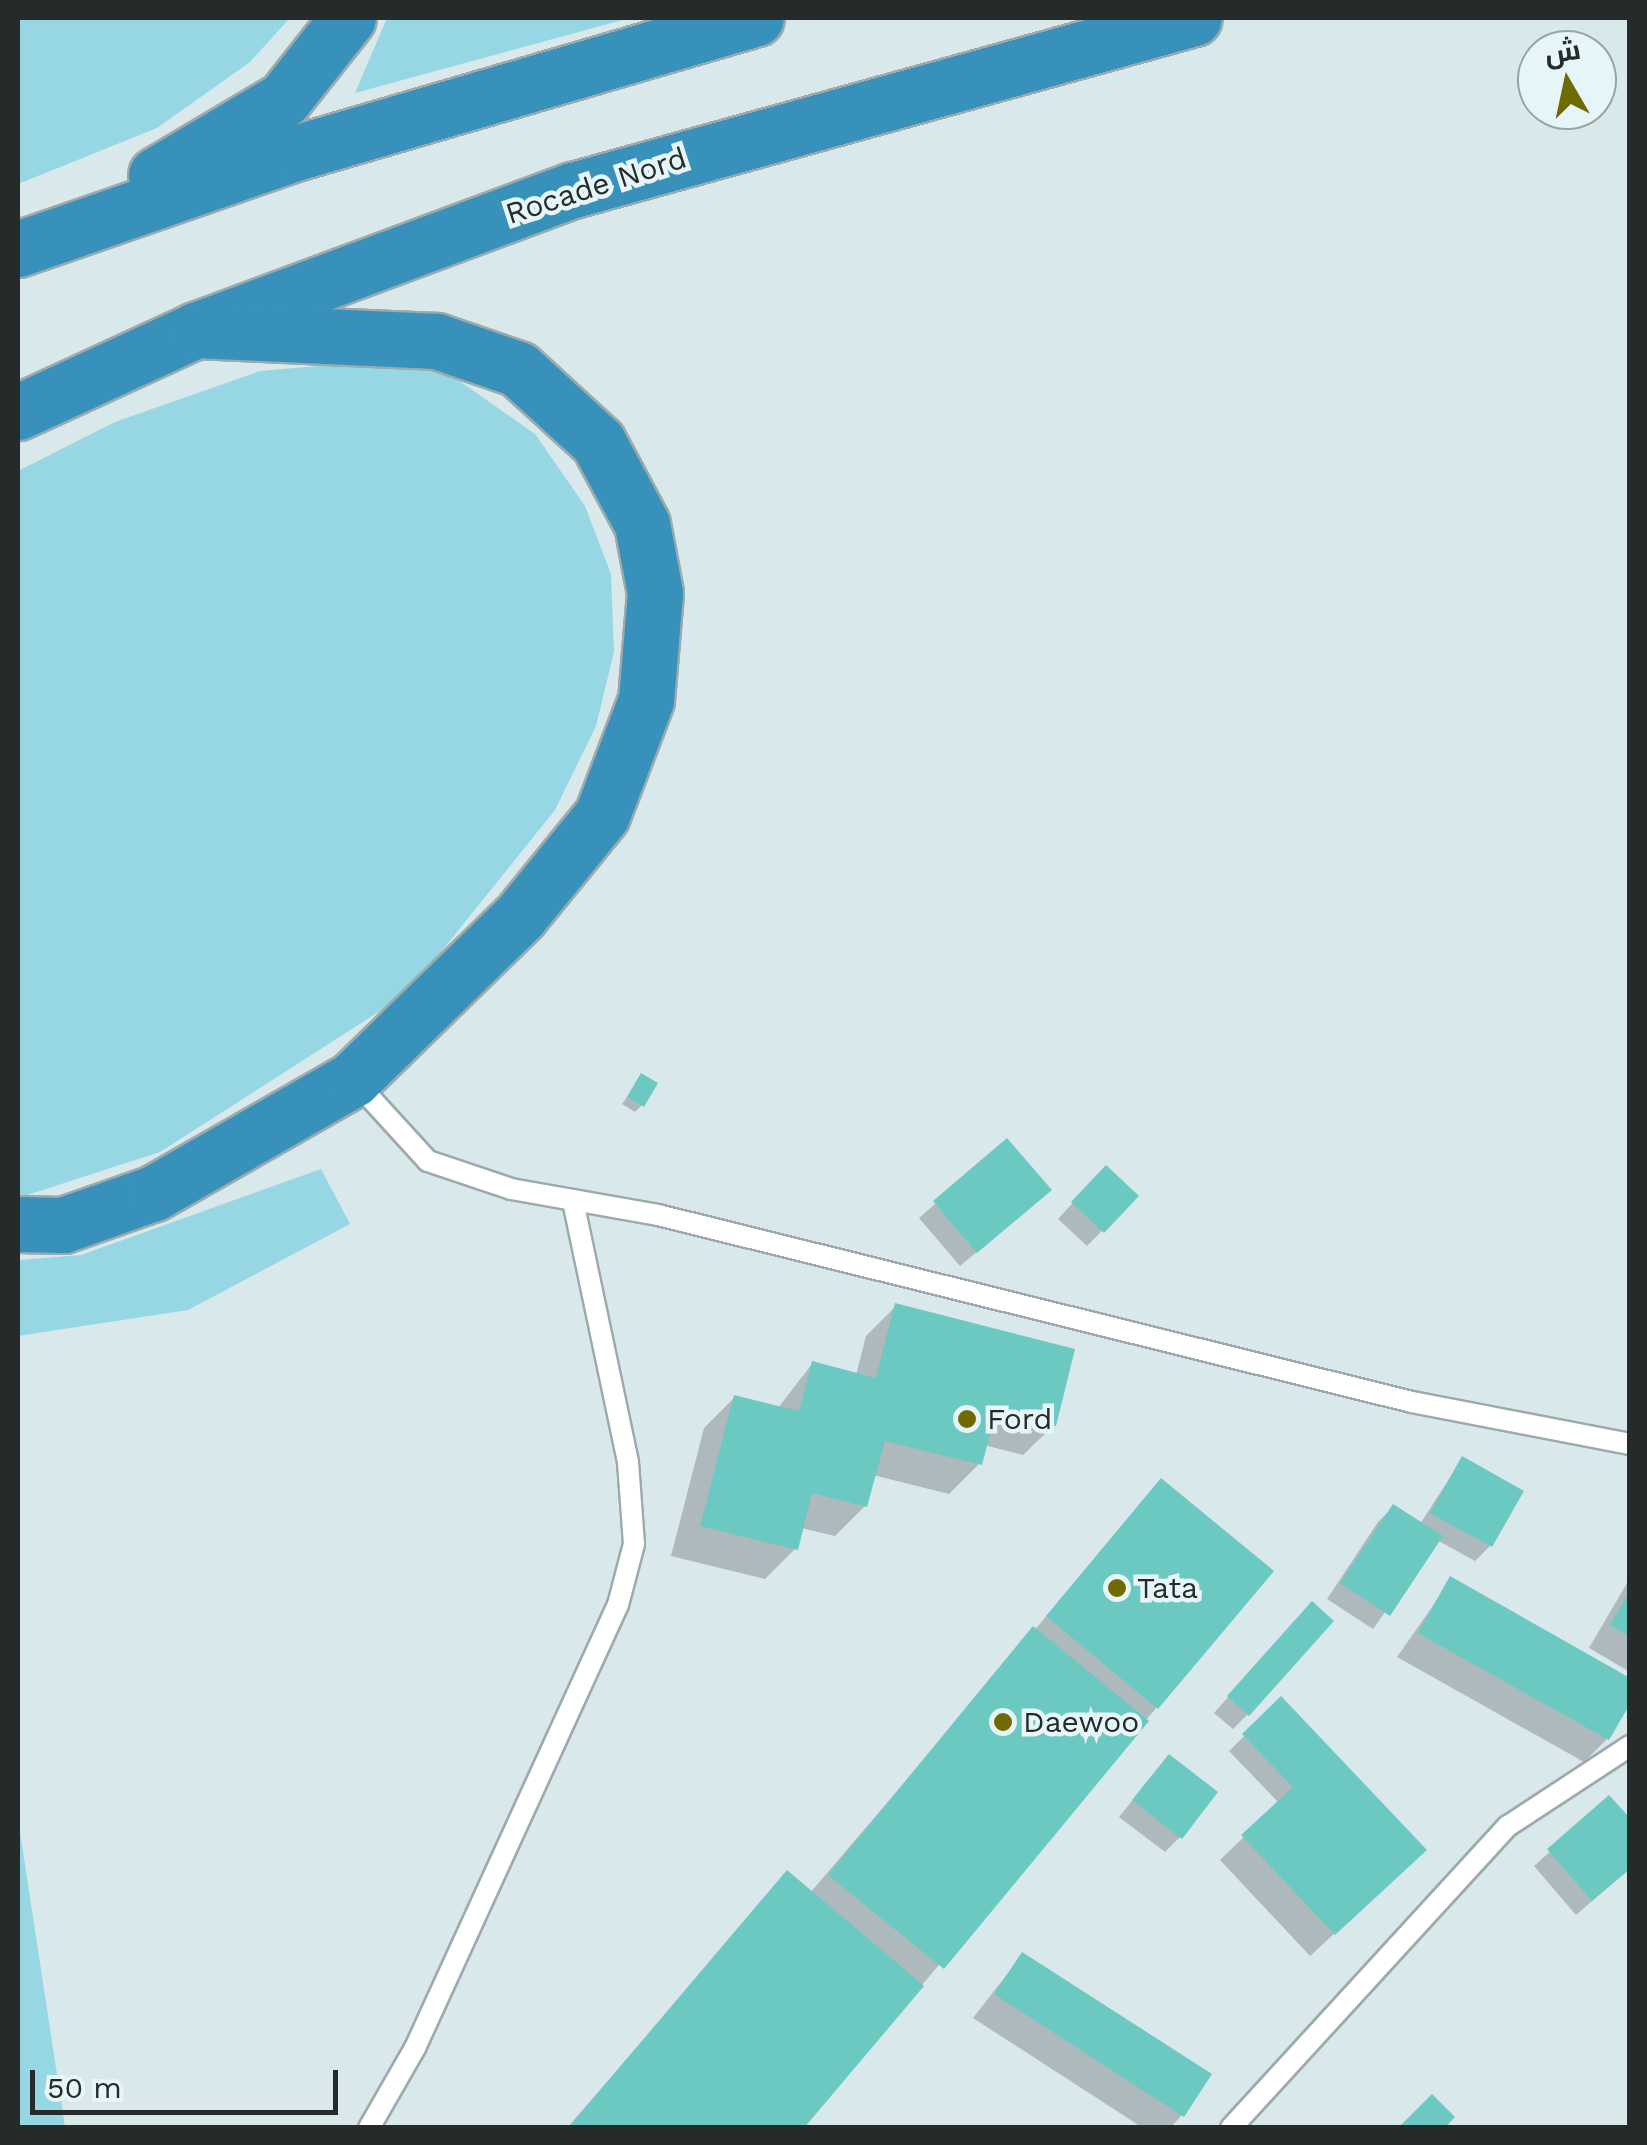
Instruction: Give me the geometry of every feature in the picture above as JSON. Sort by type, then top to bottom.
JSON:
[{"type":"highway","points":[[38,241],[284,99],[348,18]]},
{"type":"highway","points":[[38,241],[756,18]]},
{"type":"highway","name":"Rocade Nord","points":[[18,412],[196,330],[573,190],[1194,18]]},
{"type":"highway","points":[[18,1224],[63,1226],[154,1193],[354,1079],[520,916],[602,815],[646,700],[655,593],[642,524],[598,442],[518,369],[436,340],[196,330]]},
{"type":"lane","points":[[354,1079],[428,1162],[1412,1402],[1630,1444]]},
{"type":"lane","points":[[369,2128],[415,2048],[610,1623],[634,1544],[628,1462],[574,1200]]},
{"type":"lane","points":[[1231,2128],[1508,1826],[1630,1746]]},
{"type":"shaded area","points":[[18,18],[290,18],[250,62],[157,128],[18,184]]},
{"type":"shaded area","points":[[387,18],[630,18],[355,93]]},
{"type":"shaded area","points":[[353,363],[448,373],[535,434],[585,506],[611,574],[614,652],[596,726],[555,810],[408,993],[160,1152],[18,1198],[18,471],[115,422],[260,371]]},
{"type":"shaded area","points":[[321,1169],[350,1224],[188,1310],[18,1336],[18,1260],[81,1255]]},
{"type":"shaded area","points":[[18,1819],[65,2127],[18,2127]]},
{"type":"building","points":[[641,1073],[658,1083],[644,1107],[627,1097]]},
{"type":"building","points":[[1007,1138],[1052,1190],[977,1253],[933,1201]]},
{"type":"building","points":[[1106,1165],[1139,1196],[1104,1233],[1071,1202]]},
{"type":"building","points":[[895,1303],[1075,1349],[1056,1426],[996,1411],[982,1465],[885,1441],[867,1507],[812,1493],[798,1550],[700,1526],[734,1395],[799,1411],[812,1361],[876,1378]]},
{"type":"building","points":[[1462,1456],[1524,1491],[1492,1547],[1430,1513]]},
{"type":"building","points":[[1161,1478],[1274,1571],[1158,1709],[1046,1616]]},
{"type":"building","points":[[1393,1504],[1443,1536],[1390,1616],[1340,1583]]},
{"type":"building","points":[[1450,1576],[1630,1678],[1630,1704],[1609,1740],[1418,1633]]},
{"type":"building","points":[[1630,1591],[1630,1636],[1610,1625]]},
{"type":"building","points":[[1312,1601],[1334,1621],[1249,1716],[1227,1696]]},
{"type":"building","points":[[1033,1626],[1149,1721],[944,1969],[828,1875]]},
{"type":"building","points":[[1281,1696],[1427,1850],[1335,1935],[1241,1835],[1293,1787],[1242,1734]]},
{"type":"building","points":[[1169,1754],[1218,1792],[1182,1839],[1132,1800]]},
{"type":"building","points":[[1609,1795],[1630,1818],[1630,1869],[1592,1901],[1547,1849]]},
{"type":"building","points":[[787,1870],[924,1986],[804,2128],[568,2128]]},
{"type":"building","points":[[1022,1952],[1212,2074],[1184,2117],[994,1994]]},
{"type":"building","points":[[1432,2094],[1455,2117],[1445,2128],[1398,2128]]},
{"type":"place","name":"Ford","points":[[967,1419]]},
{"type":"place","name":"Tata","points":[[1117,1588]]},
{"type":"place","name":"Daewoo","points":[[1003,1722]]}]
